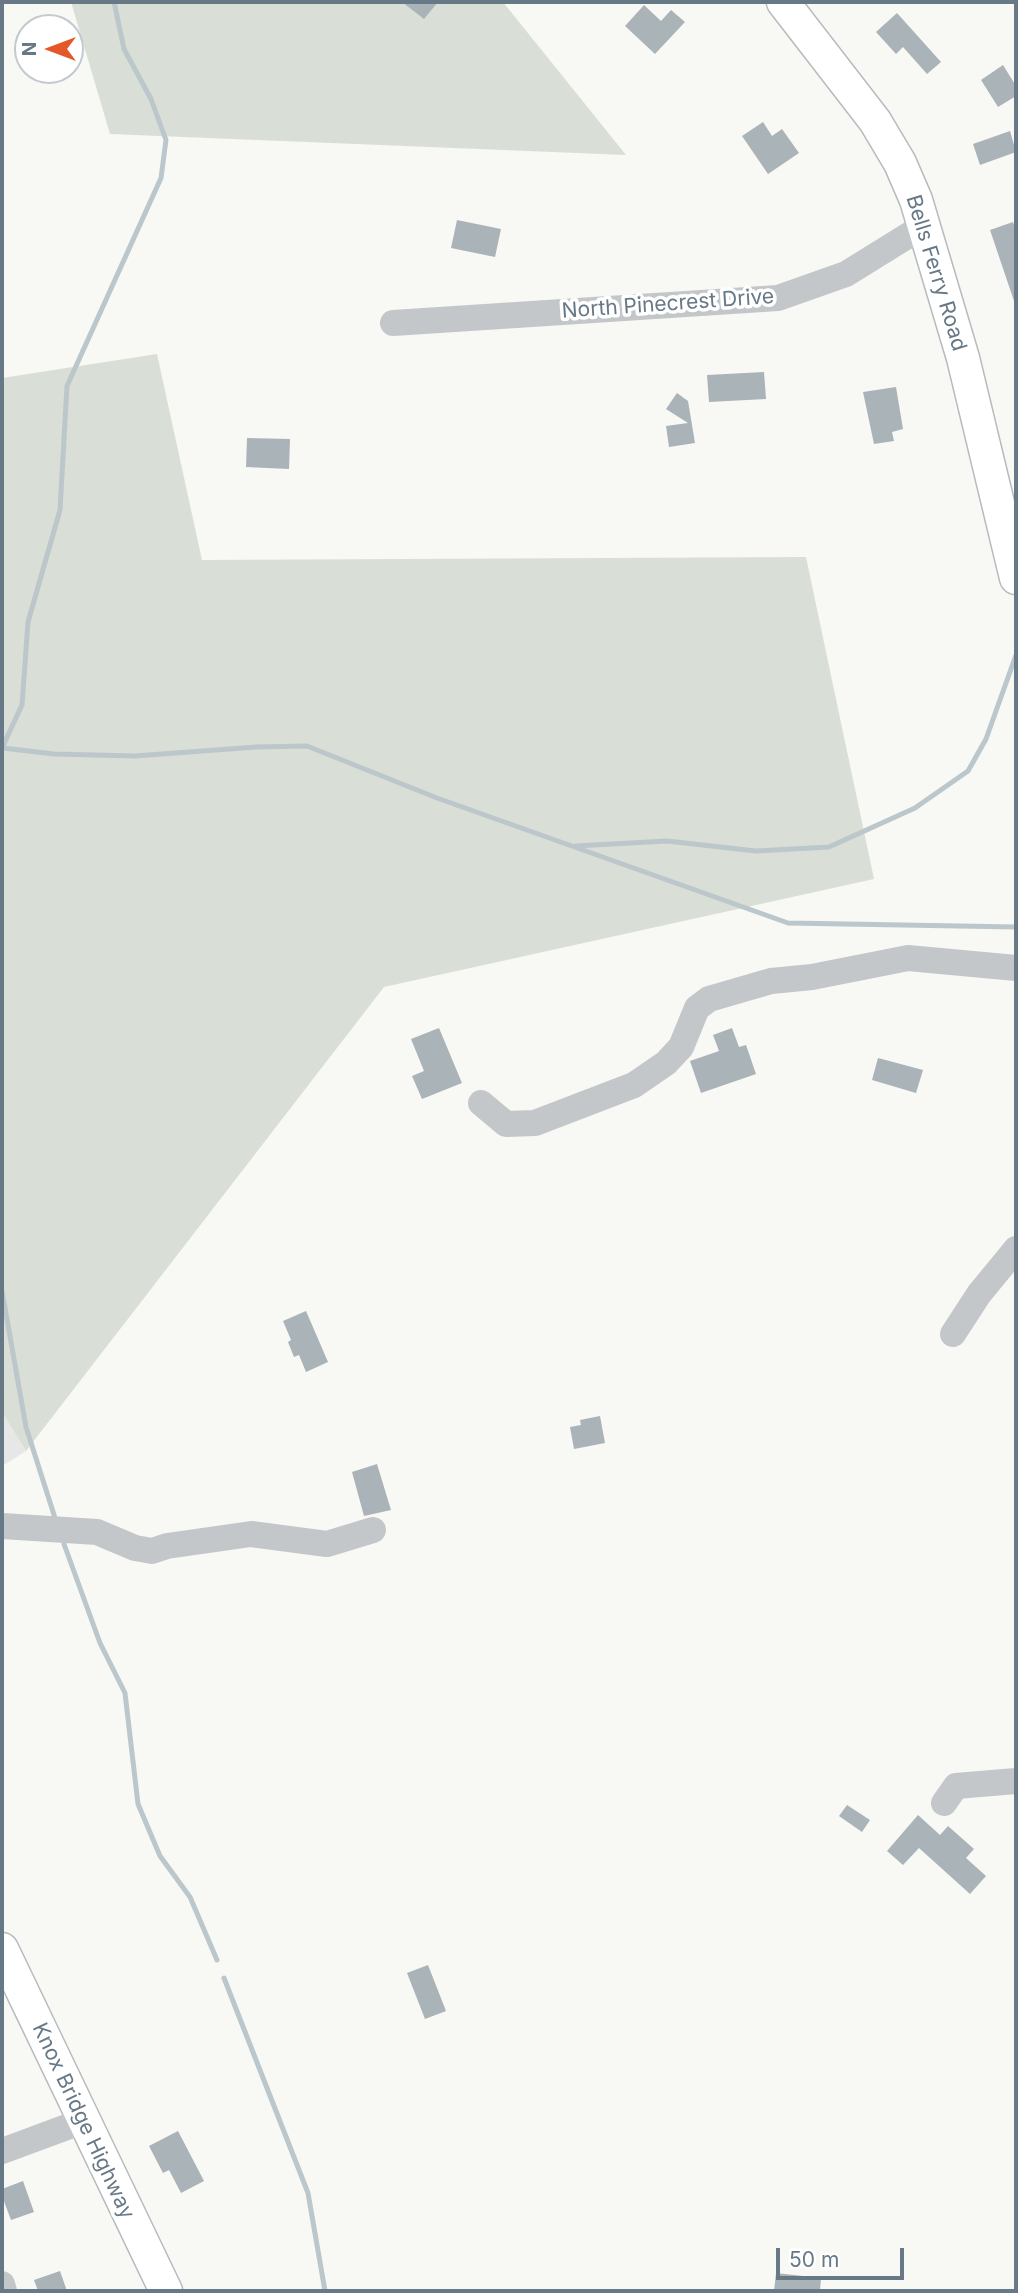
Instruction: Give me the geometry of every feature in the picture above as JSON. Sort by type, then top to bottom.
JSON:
[{"type":"main road","name":"Bells Ferry Road","points":[[783,2],[875,121],[900,163],[925,225],[962,358],[1016,578]]},
{"type":"main road","name":"Knox Bridge Highway","points":[[2,1949],[166,2291]]},
{"type":"street","name":"North Pinecrest Drive","points":[[393,323],[778,298],[846,274],[925,225]]},
{"type":"street","points":[[481,1103],[506,1124],[535,1123],[634,1085],[666,1063],[681,1047],[697,1008],[709,999],[771,981],[812,977],[908,958],[1016,968]]},
{"type":"street","points":[[953,1334],[979,1294],[1016,1249]]},
{"type":"street","points":[[2,1526],[97,1532],[135,1548],[152,1551],[167,1546],[251,1534],[327,1544],[373,1530]]},
{"type":"street","points":[[944,1803],[956,1786],[1016,1781]]},
{"type":"street","points":[[2,2151],[83,2121]]},
{"type":"street","points":[[2,2284],[4,2291]]},
{"type":"shaded area","points":[[71,2],[503,2],[626,155],[110,134],[84,46],[84,14],[75,14]]},
{"type":"shaded area","points":[[157,354],[202,560],[806,557],[874,879],[384,987],[26,1451],[2,1412],[2,378]]},
{"type":"shaded area","points":[[2,1412],[26,1451],[2,1466]]},
{"type":"building","points":[[402,2],[438,2],[424,19]]},
{"type":"building","points":[[644,5],[661,21],[671,10],[685,22],[655,54],[625,26]]},
{"type":"building","points":[[897,13],[941,62],[927,74],[903,47],[896,54],[876,32]]},
{"type":"building","points":[[1003,65],[1016,86],[1016,96],[998,107],[981,80]]},
{"type":"building","points":[[763,122],[772,136],[782,129],[799,153],[768,174],[742,136]]},
{"type":"building","points":[[1010,131],[1016,152],[980,165],[973,144]]},
{"type":"building","points":[[457,220],[501,229],[495,257],[451,248]]},
{"type":"building","points":[[1013,222],[1016,232],[1016,301],[990,230]]},
{"type":"building","points":[[764,372],[766,399],[709,402],[707,375]]},
{"type":"building","points":[[896,387],[903,429],[892,432],[894,441],[874,444],[863,392]]},
{"type":"building","points":[[677,393],[688,401],[695,443],[669,447],[666,426],[688,423],[666,409]]},
{"type":"building","points":[[247,438],[290,439],[289,469],[246,467]]},
{"type":"building","points":[[439,1028],[462,1083],[422,1099],[412,1076],[424,1071],[411,1039]]},
{"type":"building","points":[[732,1028],[739,1047],[746,1045],[756,1074],[701,1093],[690,1061],[719,1051],[713,1035]]},
{"type":"building","points":[[878,1058],[923,1070],[916,1093],[872,1080]]},
{"type":"building","points":[[306,1311],[328,1362],[306,1372],[299,1355],[294,1357],[283,1321]]},
{"type":"building","points":[[600,1416],[605,1443],[574,1449],[570,1427],[581,1425],[580,1420]]},
{"type":"building","points":[[377,1464],[391,1510],[364,1516],[352,1472]]},
{"type":"building","points":[[847,1805],[870,1820],[862,1832],[839,1816]]},
{"type":"building","points":[[918,1815],[940,1835],[948,1826],[974,1849],[966,1858],[986,1876],[970,1894],[919,1848],[903,1865],[887,1851]]},
{"type":"building","points":[[428,1965],[446,2011],[425,2019],[407,1973]]},
{"type":"building","points":[[178,2131],[204,2181],[181,2193],[169,2170],[163,2173],[149,2146]]},
{"type":"building","points":[[23,2181],[34,2212],[11,2220],[2,2189]]},
{"type":"building","points":[[60,2271],[67,2291],[38,2291],[34,2280]]},
{"type":"building","points":[[776,2273],[821,2278],[820,2291],[774,2291]]},
{"type":"waterway","points":[[2,748],[22,705],[28,622],[60,510],[67,386],[161,178],[166,140],[151,99],[124,49],[114,2]]},
{"type":"waterway","points":[[575,846],[667,841],[756,851],[829,847],[915,808],[968,771],[986,739],[1016,655]]},
{"type":"waterway","points":[[3,748],[54,754],[135,756],[307,746],[437,798],[788,923],[1016,927]]},
{"type":"waterway","points":[[2,1291],[26,1427],[55,1518]]},
{"type":"waterway","points":[[64,1544],[100,1643],[125,1693],[138,1804],[160,1856],[190,1897],[217,1960]]},
{"type":"waterway","points":[[224,1978],[308,2193],[325,2291]]}]
